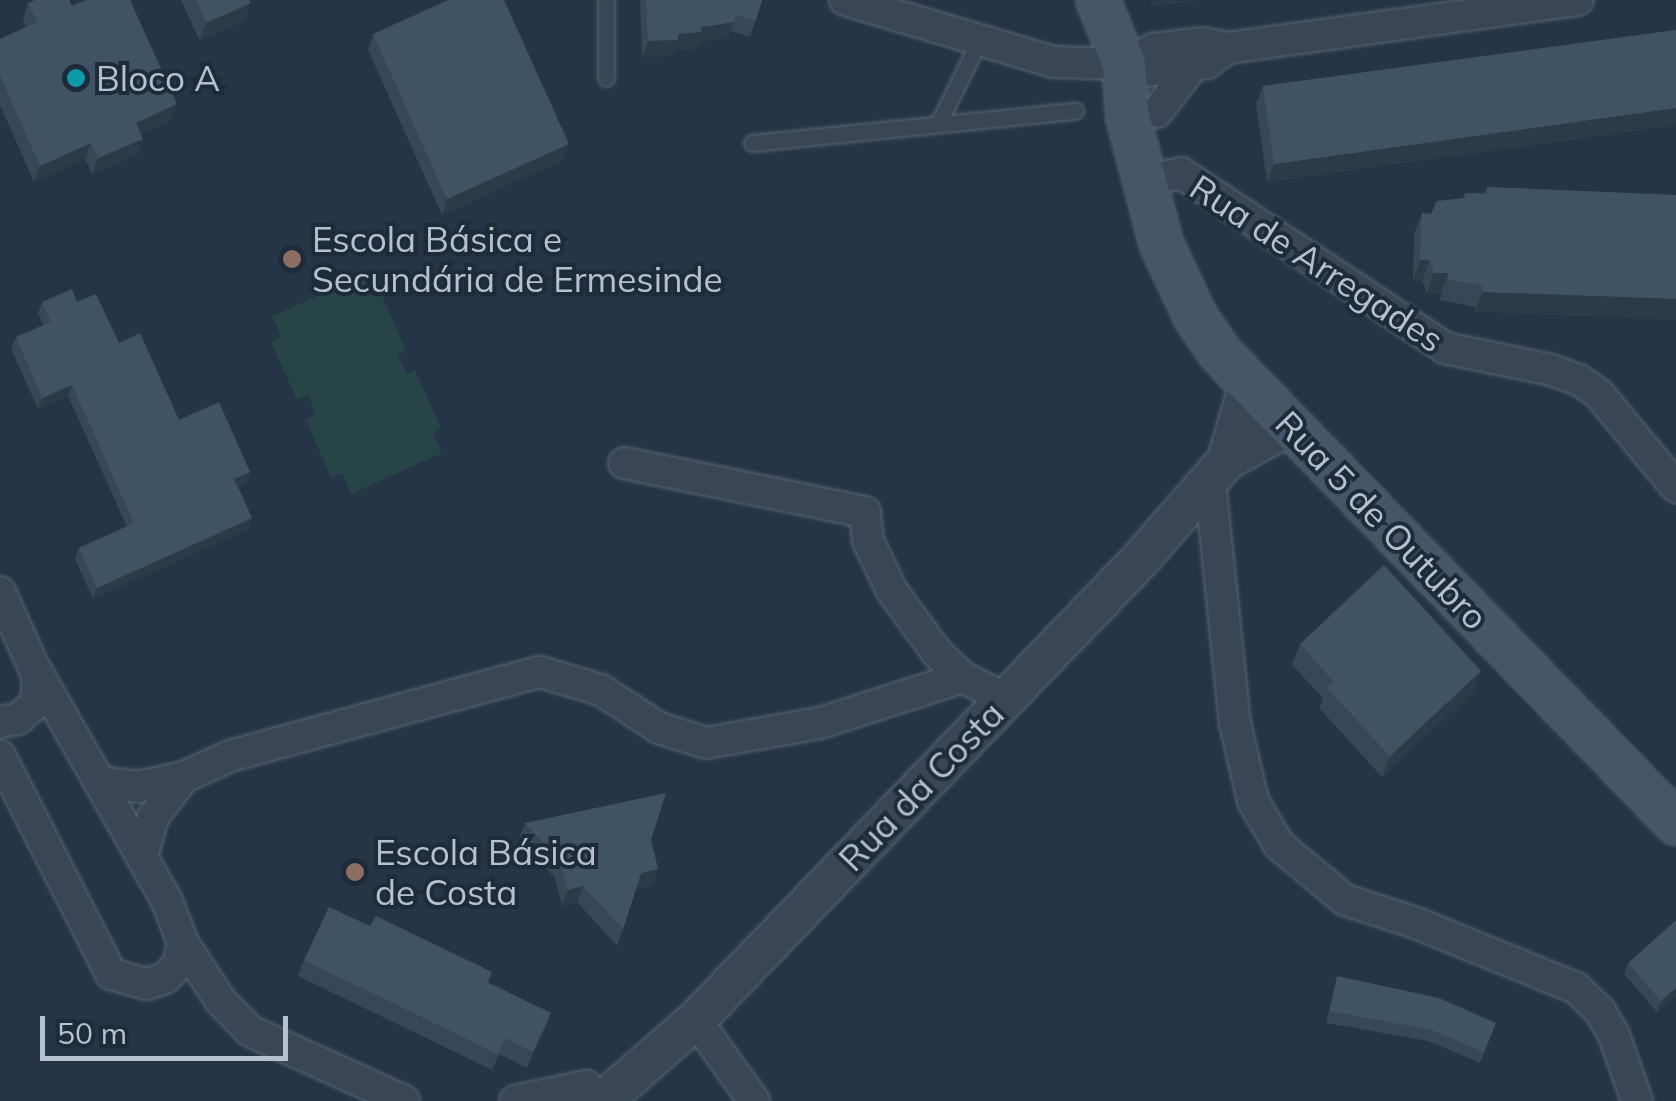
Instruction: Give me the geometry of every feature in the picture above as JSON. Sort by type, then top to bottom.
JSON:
[{"type":"main road","name":"Rua 5 de Outubro","points":[[1098,0],[1124,64],[1128,117],[1161,244],[1189,304],[1220,353],[1676,823]]},
{"type":"main road","name":"Rua 5 de Outubro","points":[[1124,64],[1139,73],[1158,112],[1157,138],[1146,180]]},
{"type":"street","points":[[845,0],[1053,62],[1124,64],[1148,71],[1208,63],[1228,48]]},
{"type":"street","points":[[1124,64],[1154,49],[1202,44],[1228,48],[1502,5],[1578,0]]},
{"type":"street","points":[[1158,112],[1174,85],[1194,65]]},
{"type":"street","name":"Rua de Arregades","points":[[1146,180],[1181,173],[1446,348],[1551,370],[1579,380],[1600,394],[1676,487]]},
{"type":"street","name":"Rua da Costa","points":[[1218,471],[1249,384]]},
{"type":"street","name":"Rua da Costa","points":[[600,1101],[696,1020],[1005,700],[1218,471],[1290,426]]},
{"type":"street","points":[[624,463],[865,512],[868,541],[892,591],[938,654],[963,677],[1005,700]]},
{"type":"street","points":[[1218,471],[1235,723],[1252,801],[1279,844],[1345,900],[1416,922],[1576,988],[1600,1011],[1614,1036],[1637,1101]]},
{"type":"street","points":[[0,592],[34,667],[142,857],[184,943],[220,1000],[250,1032],[404,1101]]},
{"type":"street","points":[[0,722],[18,719],[34,705],[38,689],[34,667]]},
{"type":"street","points":[[100,782],[138,788],[184,777],[230,756],[540,672],[601,690],[659,728],[706,743],[820,723],[963,677]]},
{"type":"street","points":[[0,756],[112,974],[147,984],[165,978],[178,965],[184,943]]},
{"type":"street","points":[[142,857],[153,817],[184,777]]},
{"type":"street","points":[[696,1020],[754,1101]]},
{"type":"street","points":[[516,1101],[586,1086],[600,1101]]},
{"type":"lane","points":[[606,0],[606,78]]},
{"type":"lane","points":[[938,124],[979,41]]},
{"type":"lane","points":[[752,143],[1076,111]]},
{"type":"green space","points":[[363,276],[372,296],[381,293],[406,351],[398,355],[407,374],[415,370],[441,428],[433,433],[442,453],[351,494],[342,473],[331,478],[306,420],[316,414],[308,395],[297,400],[271,342],[281,337],[272,316]]},
{"type":"building","name":"Bloco A","points":[[69,0],[72,6],[86,0],[130,0],[177,104],[136,123],[143,139],[98,158],[91,143],[40,166],[0,75],[0,39],[37,22],[28,3]]},
{"type":"building","points":[[196,0],[249,0],[251,3],[206,23]]},
{"type":"building","points":[[448,0],[504,0],[569,144],[447,199],[373,34]]},
{"type":"building","points":[[646,0],[762,0],[756,21],[735,15],[734,22],[701,27],[702,32],[678,34],[678,40],[648,41]]},
{"type":"building","points":[[1676,30],[1676,108],[1274,164],[1263,86]]},
{"type":"building","points":[[1487,187],[1676,195],[1676,299],[1483,292],[1483,286],[1448,279],[1448,273],[1434,273],[1430,260],[1420,260],[1422,213],[1431,214],[1437,201],[1465,198],[1465,193],[1487,194]]},
{"type":"building","points":[[72,289],[77,302],[96,294],[119,343],[140,333],[179,420],[219,402],[250,472],[234,479],[252,518],[97,588],[79,548],[134,523],[72,385],[42,398],[16,337],[51,322],[42,302]]},
{"type":"building","points":[[1384,565],[1481,671],[1390,756],[1327,688],[1333,681],[1300,644]]},
{"type":"building","points":[[666,793],[651,840],[658,869],[641,873],[623,929],[583,886],[568,890],[561,862],[525,823]]},
{"type":"building","points":[[329,907],[370,926],[376,916],[492,972],[487,982],[551,1013],[533,1052],[505,1038],[498,1054],[304,960]]},
{"type":"building","points":[[1676,920],[1676,988],[1661,1001],[1628,963]]},
{"type":"building","points":[[1337,976],[1439,998],[1496,1023],[1484,1052],[1432,1030],[1330,1011]]},
{"type":"place","name":"Bloco A","points":[[76,78]]},
{"type":"place","name":"Escola Básica e Secundária de Ermesinde","points":[[292,259]]},
{"type":"place","name":"Escola Básica de Costa","points":[[355,872]]}]
